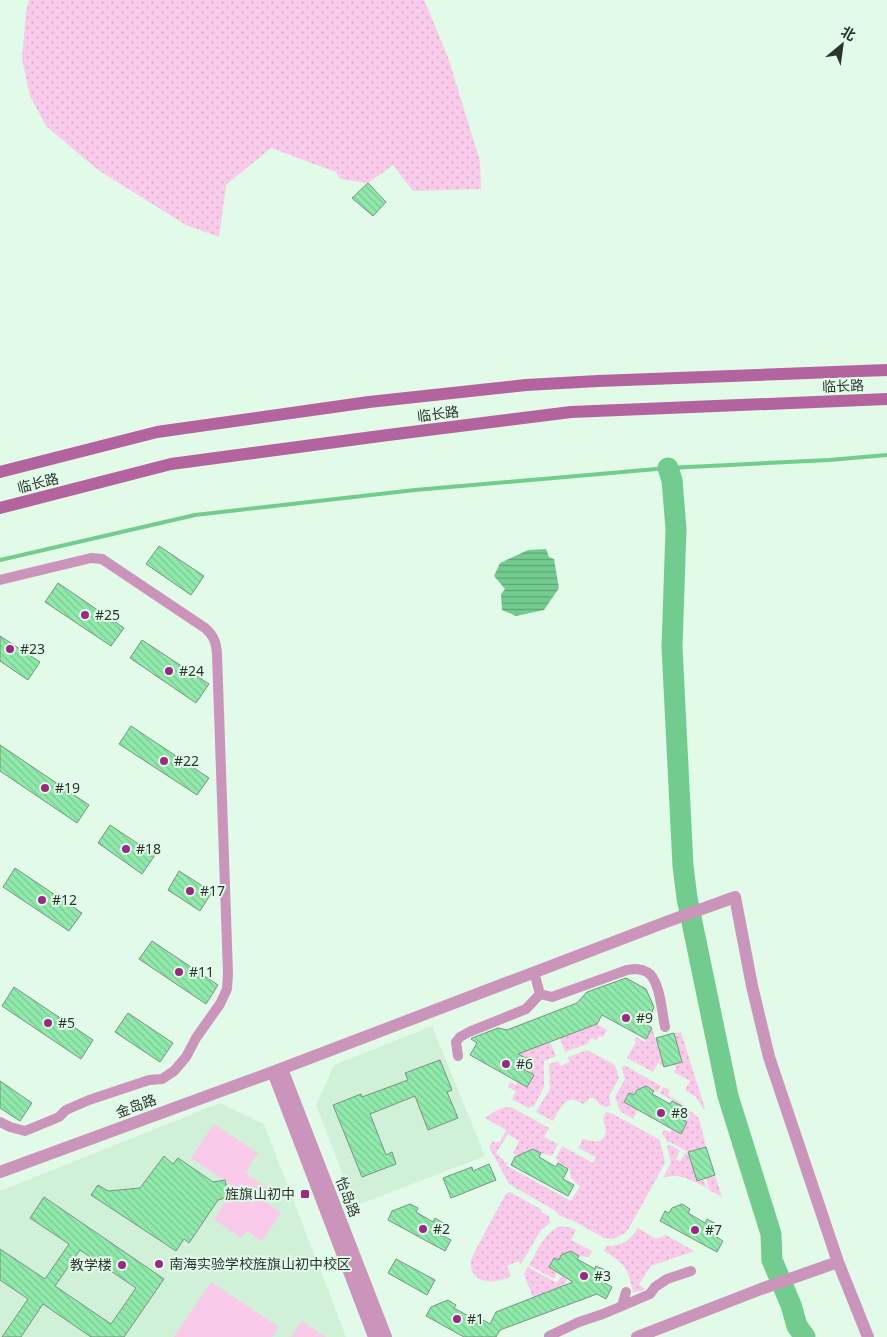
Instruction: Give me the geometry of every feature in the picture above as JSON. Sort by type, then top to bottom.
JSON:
[{"type":"main road","name":"临长路","points":[[0,472],[157,432],[369,402],[526,385],[887,370]]},
{"type":"main road","name":"临长路","points":[[0,508],[171,464],[571,412],[887,399]]},
{"type":"street","points":[[0,580],[91,558],[102,559],[212,634],[216,643],[228,974],[227,989],[220,1004],[196,1038],[186,1057],[174,1071],[162,1079],[149,1080],[90,1100],[66,1110],[59,1118],[25,1130],[10,1127],[0,1122]]},
{"type":"street","name":"金岛路","points":[[0,1172],[278,1070],[735,897],[752,986],[769,1057],[838,1262]]},
{"type":"street","points":[[540,994],[552,997],[627,970],[639,969],[648,972],[659,991],[665,1027]]},
{"type":"street","points":[[534,972],[540,994]]},
{"type":"street","points":[[458,1056],[456,1042],[460,1037],[526,1009],[540,994]]},
{"type":"street","points":[[278,1070],[374,1337]]},
{"type":"street","name":"怡岛路","points":[[278,1070],[386,1337]]},
{"type":"street","points":[[637,1337],[761,1288],[838,1262],[868,1337]]},
{"type":"street","points":[[548,1337],[579,1322],[650,1294],[655,1287],[667,1279],[691,1271]]},
{"type":"street","points":[[622,1306],[626,1292]]},
{"type":"shaded area","points":[[29,0],[424,0],[448,57],[480,161],[481,189],[413,191],[393,165],[368,183],[340,179],[336,172],[271,148],[226,185],[219,237],[186,225],[98,170],[46,126],[30,96],[22,59],[26,12]]},
{"type":"shaded area","points":[[546,549],[549,557],[554,559],[559,588],[544,610],[516,616],[502,610],[501,594],[505,589],[494,576],[500,563],[528,550]]},
{"type":"shaded area","points":[[597,1024],[607,1030],[603,1037],[599,1036],[596,1040],[591,1038],[587,1044],[565,1052],[560,1038]]},
{"type":"shaded area","points":[[432,1026],[485,1156],[355,1206],[316,1105],[334,1065]]},
{"type":"shaded area","points":[[652,1028],[664,1067],[658,1063],[653,1072],[627,1058],[636,1042],[634,1040],[636,1037],[645,1042]]},
{"type":"shaded area","points":[[681,1032],[704,1110],[696,1097],[685,1090],[690,1081],[674,1072],[676,1069],[674,1064],[682,1061],[674,1033]]},
{"type":"shaded area","points":[[550,1042],[556,1056],[544,1061],[544,1087],[534,1106],[528,1108],[512,1099],[516,1091],[508,1087],[510,1082],[516,1085],[528,1059],[518,1054]]},
{"type":"shaded area","points":[[587,1050],[615,1065],[619,1078],[609,1096],[611,1105],[607,1107],[600,1105],[592,1098],[583,1104],[574,1100],[568,1101],[565,1102],[553,1121],[536,1112],[550,1089],[549,1064],[558,1061],[561,1066],[569,1062],[568,1057]]},
{"type":"shaded area","points":[[624,1065],[661,1086],[658,1092],[646,1086],[637,1090],[634,1095],[629,1093],[624,1102],[638,1110],[633,1119],[620,1111],[615,1097],[625,1079],[622,1068]]},
{"type":"shaded area","points":[[663,1087],[670,1090],[668,1095],[699,1118],[706,1147],[688,1152],[667,1142],[662,1134],[664,1130],[670,1132],[672,1129],[681,1134],[687,1122],[676,1116],[682,1106],[660,1093]]},
{"type":"shaded area","name":"南海实验学校旌旗山初中校区","points":[[220,1103],[264,1124],[346,1337],[0,1337],[0,1191]]},
{"type":"shaded area","points":[[505,1107],[513,1108],[549,1128],[544,1137],[558,1144],[552,1156],[533,1149],[523,1153],[520,1158],[513,1153],[519,1141],[508,1134],[496,1153],[504,1160],[504,1163],[507,1163],[507,1166],[571,1201],[580,1186],[572,1179],[570,1169],[557,1162],[556,1158],[562,1146],[593,1163],[596,1157],[578,1148],[583,1139],[598,1141],[604,1138],[606,1130],[603,1118],[606,1112],[660,1140],[665,1163],[625,1233],[613,1239],[604,1238],[574,1221],[560,1216],[554,1210],[509,1184],[489,1147],[493,1141],[496,1143],[500,1142],[506,1130],[485,1118]]},
{"type":"shaded area","points":[[214,1124],[258,1153],[245,1173],[273,1192],[266,1202],[281,1213],[262,1241],[247,1231],[241,1238],[214,1219],[235,1188],[191,1158]]},
{"type":"shaded area","points":[[667,1145],[680,1150],[676,1159],[680,1161],[686,1152],[707,1188],[680,1177],[669,1176],[663,1178],[671,1163]]},
{"type":"shaded area","points":[[715,1175],[722,1197],[709,1190],[706,1178]]},
{"type":"shaded area","points":[[510,1192],[542,1210],[541,1212],[549,1216],[550,1223],[541,1230],[521,1264],[518,1261],[507,1266],[511,1276],[496,1281],[482,1280],[473,1272],[471,1265],[472,1257],[505,1195]]},
{"type":"shaded area","points":[[562,1226],[576,1230],[571,1240],[592,1251],[589,1257],[579,1256],[571,1251],[561,1255],[559,1260],[554,1258],[549,1267],[557,1272],[554,1279],[529,1265],[546,1237]]},
{"type":"shaded area","points":[[638,1228],[656,1239],[666,1235],[694,1251],[651,1266],[639,1284],[645,1289],[633,1292],[624,1267],[617,1259],[604,1251],[607,1246],[625,1242]]},
{"type":"shaded area","points":[[528,1267],[557,1283],[562,1275],[568,1278],[563,1286],[533,1298],[524,1274]]},
{"type":"shaded area","points":[[211,1282],[279,1327],[272,1337],[174,1337]]},
{"type":"shaded area","points":[[302,1321],[326,1337],[291,1337]]},
{"type":"building","points":[[368,183],[386,202],[373,216],[352,198]]},
{"type":"building","points":[[159,546],[204,576],[191,595],[146,564]]},
{"type":"building","name":"#25","points":[[58,583],[124,628],[111,646],[45,602]]},
{"type":"building","name":"#23","points":[[0,636],[40,662],[28,680],[0,661]]},
{"type":"building","name":"#24","points":[[142,640],[209,684],[196,703],[130,658]]},
{"type":"building","name":"#22","points":[[131,726],[209,778],[197,795],[119,744]]},
{"type":"building","name":"#19","points":[[0,745],[89,805],[77,823],[0,771]]},
{"type":"building","name":"#18","points":[[110,825],[155,855],[142,874],[98,843]]},
{"type":"building","name":"#12","points":[[15,868],[82,913],[69,931],[3,887]]},
{"type":"building","name":"#17","points":[[179,871],[212,892],[200,911],[168,890]]},
{"type":"building","name":"#11","points":[[152,941],[218,985],[206,1004],[139,959]]},
{"type":"building","points":[[626,978],[646,989],[654,1007],[647,1025],[652,1028],[646,1039],[602,1015],[597,1024],[518,1054],[528,1059],[523,1069],[534,1075],[527,1087],[470,1055],[477,1043],[472,1038],[498,1028],[507,1030],[577,1003],[587,992]]},
{"type":"building","name":"#5","points":[[14,987],[93,1040],[81,1059],[2,1006]]},
{"type":"building","points":[[128,1013],[173,1043],[160,1062],[115,1032]]},
{"type":"building","points":[[674,1033],[682,1062],[664,1067],[656,1038]]},
{"type":"building","points":[[440,1060],[452,1090],[447,1092],[458,1118],[428,1130],[415,1096],[370,1114],[386,1155],[392,1152],[396,1164],[362,1177],[333,1105],[361,1094],[362,1097],[408,1080],[405,1073]]},
{"type":"building","points":[[0,1081],[32,1103],[20,1121],[0,1108]]},
{"type":"building","name":"#8","points":[[646,1086],[654,1091],[652,1094],[670,1104],[672,1101],[682,1106],[676,1116],[687,1122],[681,1134],[624,1102],[629,1093],[634,1095],[637,1090]]},
{"type":"building","points":[[706,1147],[715,1175],[697,1181],[688,1152]]},
{"type":"building","points":[[533,1149],[541,1153],[539,1157],[556,1167],[558,1163],[568,1169],[563,1179],[574,1185],[568,1196],[511,1165],[515,1157]]},
{"type":"building","points":[[164,1156],[173,1164],[178,1158],[213,1182],[225,1180],[229,1197],[218,1200],[189,1243],[184,1239],[176,1251],[91,1195],[98,1185],[108,1191],[140,1188]]},
{"type":"building","points":[[489,1164],[496,1180],[451,1198],[443,1178],[472,1167],[473,1171]]},
{"type":"building","name":"教学楼","points":[[44,1197],[164,1279],[124,1337],[91,1337],[43,1304],[21,1337],[2,1337],[28,1299],[0,1280],[0,1249],[45,1279],[69,1244],[30,1218]],"holes":[[[80,1250],[136,1288],[111,1324],[55,1286]]]},
{"type":"building","name":"#2","points":[[410,1204],[418,1208],[416,1212],[433,1222],[435,1218],[445,1224],[440,1234],[451,1240],[445,1251],[388,1220],[392,1211]]},
{"type":"building","name":"#7","points":[[682,1204],[690,1209],[688,1213],[705,1223],[707,1219],[718,1225],[712,1234],[723,1241],[717,1252],[660,1221],[665,1211],[669,1213],[672,1208]]},
{"type":"building","points":[[571,1251],[579,1256],[577,1259],[595,1269],[596,1266],[607,1271],[601,1281],[612,1287],[606,1299],[597,1294],[500,1330],[496,1337],[464,1337],[426,1316],[431,1307],[448,1300],[456,1305],[454,1308],[472,1318],[474,1315],[490,1324],[496,1312],[573,1282],[549,1267],[554,1258],[559,1260],[561,1255]]},
{"type":"building","points":[[396,1259],[435,1280],[427,1295],[388,1273]]},
{"type":"waterway","points":[[0,560],[195,515],[415,490],[668,468],[829,460],[887,455]]},
{"type":"waterway","points":[[668,468],[672,480],[676,529],[672,647],[683,866],[687,898],[728,1096],[771,1234],[772,1260],[791,1305],[797,1326],[805,1337]]},
{"type":"place","name":"#25","points":[[85,615]]},
{"type":"place","name":"#23","points":[[10,649]]},
{"type":"place","name":"#24","points":[[169,671]]},
{"type":"place","name":"#22","points":[[164,761]]},
{"type":"place","name":"#19","points":[[45,788]]},
{"type":"place","name":"#18","points":[[126,849]]},
{"type":"place","name":"#17","points":[[190,891]]},
{"type":"place","name":"#12","points":[[42,900]]},
{"type":"place","name":"#11","points":[[179,972]]},
{"type":"place","name":"#9","points":[[626,1018]]},
{"type":"place","name":"#5","points":[[48,1023]]},
{"type":"place","name":"#6","points":[[506,1064]]},
{"type":"place","name":"#8","points":[[661,1113]]},
{"type":"place","name":"旌旗山初中","points":[[305,1194]]},
{"type":"place","name":"#2","points":[[423,1229]]},
{"type":"place","name":"#7","points":[[695,1230]]},
{"type":"place","name":"南海实验学校旌旗山初中校区","points":[[159,1264]]},
{"type":"place","name":"教学楼","points":[[122,1265]]},
{"type":"place","name":"#3","points":[[584,1276]]},
{"type":"place","name":"#1","points":[[457,1319]]}]
